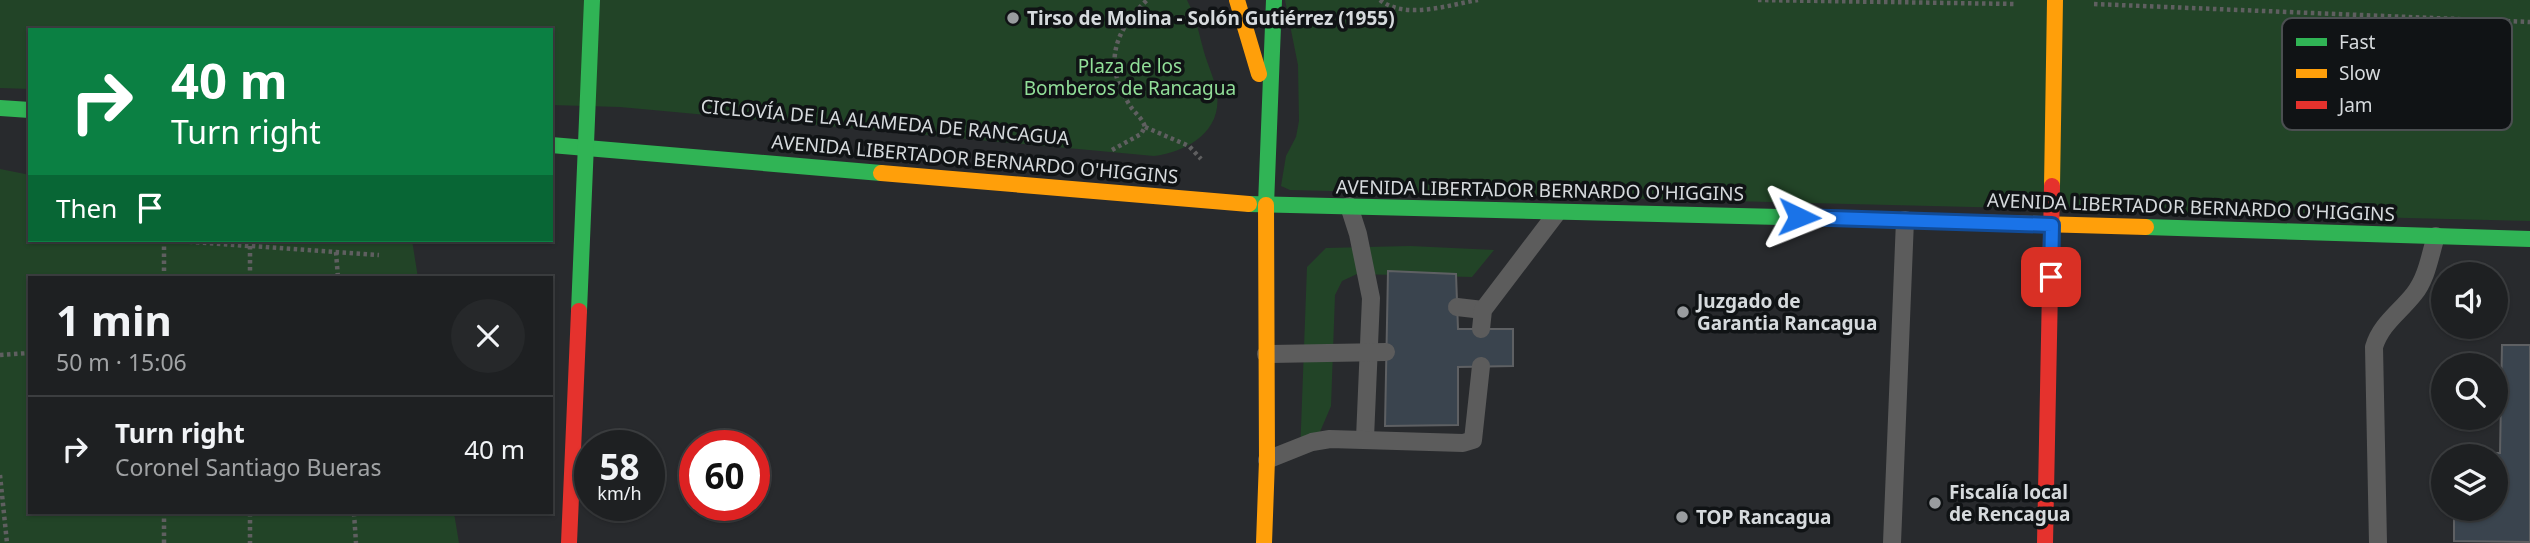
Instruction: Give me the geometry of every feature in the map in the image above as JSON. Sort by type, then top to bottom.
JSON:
[{"type":"main road","points":[[569,543],[582,178],[587,148],[592,0]]},
{"type":"main road","points":[[1237,0],[1268,110]]},
{"type":"main road","points":[[1264,543],[1267,460],[1266,205],[1274,0]]},
{"type":"main road","points":[[2045,543],[2055,1]]},
{"type":"main road","points":[[0,108],[28,110]]},
{"type":"main road","name":"AVENIDA LIBERTADOR BERNARDO O'HIGGINS","points":[[553,145],[1266,205],[1905,220],[2530,239]]},
{"type":"lane","points":[[1349,206],[1379,298],[1377,353],[1365,438]]},
{"type":"lane","points":[[1481,329],[1483,310],[1518,261],[1560,211]]},
{"type":"lane","points":[[1892,543],[1905,220]]},
{"type":"lane","points":[[2378,543],[2374,347],[2379,331],[2415,293],[2424,277],[2436,236]]},
{"type":"lane","points":[[1457,307],[1483,310]]},
{"type":"lane","points":[[1266,354],[1377,353]]},
{"type":"lane","points":[[1267,460],[1312,442],[1365,438],[1462,443],[1474,440],[1480,366]]},
{"type":"path","points":[[1100,150],[1119,147],[1141,134],[1145,127],[1116,78],[1114,49],[1129,20],[1147,0]]},
{"type":"path","points":[[1380,0],[1390,8],[1405,10],[1478,0]]},
{"type":"path","points":[[1758,0],[2055,1],[2440,18]]},
{"type":"path","points":[[2512,21],[2530,22]]},
{"type":"path","points":[[164,242],[164,276]]},
{"type":"path","points":[[193,242],[379,255]]},
{"type":"path","points":[[250,246],[250,276]]},
{"type":"path","points":[[336,252],[338,276]]},
{"type":"path","points":[[0,355],[28,354]]},
{"type":"path","points":[[0,475],[7,543]]},
{"type":"path","points":[[164,514],[164,543]]},
{"type":"path","points":[[250,514],[250,543]]},
{"type":"path","points":[[354,514],[356,543]]},
{"type":"green space","name":"Plaza de los Bomberos de Rancagua","points":[[0,0],[1187,0],[1215,83],[1217,108],[1214,120],[1199,138],[1178,150],[1154,156],[620,107],[553,105],[553,28],[28,28],[28,89],[0,88]]},
{"type":"green space","points":[[1285,0],[2530,0],[2530,221],[1290,190],[1281,186],[1286,156],[1296,137],[1299,121],[1298,65]]},
{"type":"green space","points":[[0,169],[28,175],[28,242],[412,242],[418,276],[28,276],[28,514],[454,514],[459,543],[0,543]]},
{"type":"green space","points":[[1410,246],[1494,250],[1472,277],[1357,274],[1342,281],[1335,295],[1331,406],[1319,434],[1300,455],[1307,267],[1326,248]]},
{"type":"building","points":[[1388,271],[1456,274],[1458,329],[1513,329],[1513,366],[1458,367],[1458,425],[1385,426]]},
{"type":"building","points":[[2502,345],[2530,345],[2530,542],[2454,541],[2454,521],[2508,521],[2508,444],[2500,444],[2500,430],[2508,430],[2508,353],[2502,353]]},
{"type":"traffic: fast","points":[[579,311],[592,0]]},
{"type":"traffic: fast","points":[[1266,205],[1274,0]]},
{"type":"traffic: fast","points":[[0,108],[28,110]]},
{"type":"traffic: fast","points":[[553,145],[881,173]]},
{"type":"traffic: fast","points":[[1249,204],[1821,218]]},
{"type":"traffic: fast","points":[[2146,227],[2530,239]]},
{"type":"traffic: slow","points":[[1237,0],[1259,74]]},
{"type":"traffic: slow","points":[[2052,186],[2055,0]]},
{"type":"traffic: slow","points":[[881,173],[1249,204]]},
{"type":"traffic: slow","points":[[1264,543],[1267,460],[1266,205]]},
{"type":"traffic: slow","points":[[1821,218],[2146,227]]},
{"type":"traffic: jam","points":[[2045,543],[2052,186]]},
{"type":"traffic: jam","points":[[569,543],[579,311]]},
{"type":"place","name":"Tirso de Molina - Solón Gutiérrez (1955)","points":[[1013,18]]},
{"type":"place","name":"Juzgado de Garantia Rancagua","points":[[1683,312]]},
{"type":"place","name":"Fiscalía local de Rencagua","points":[[1935,503]]},
{"type":"place","name":"TOP Rancagua","points":[[1682,517]]},
{"type":"route","points":[[1799,217],[2052,225],[2051,277]]}]
